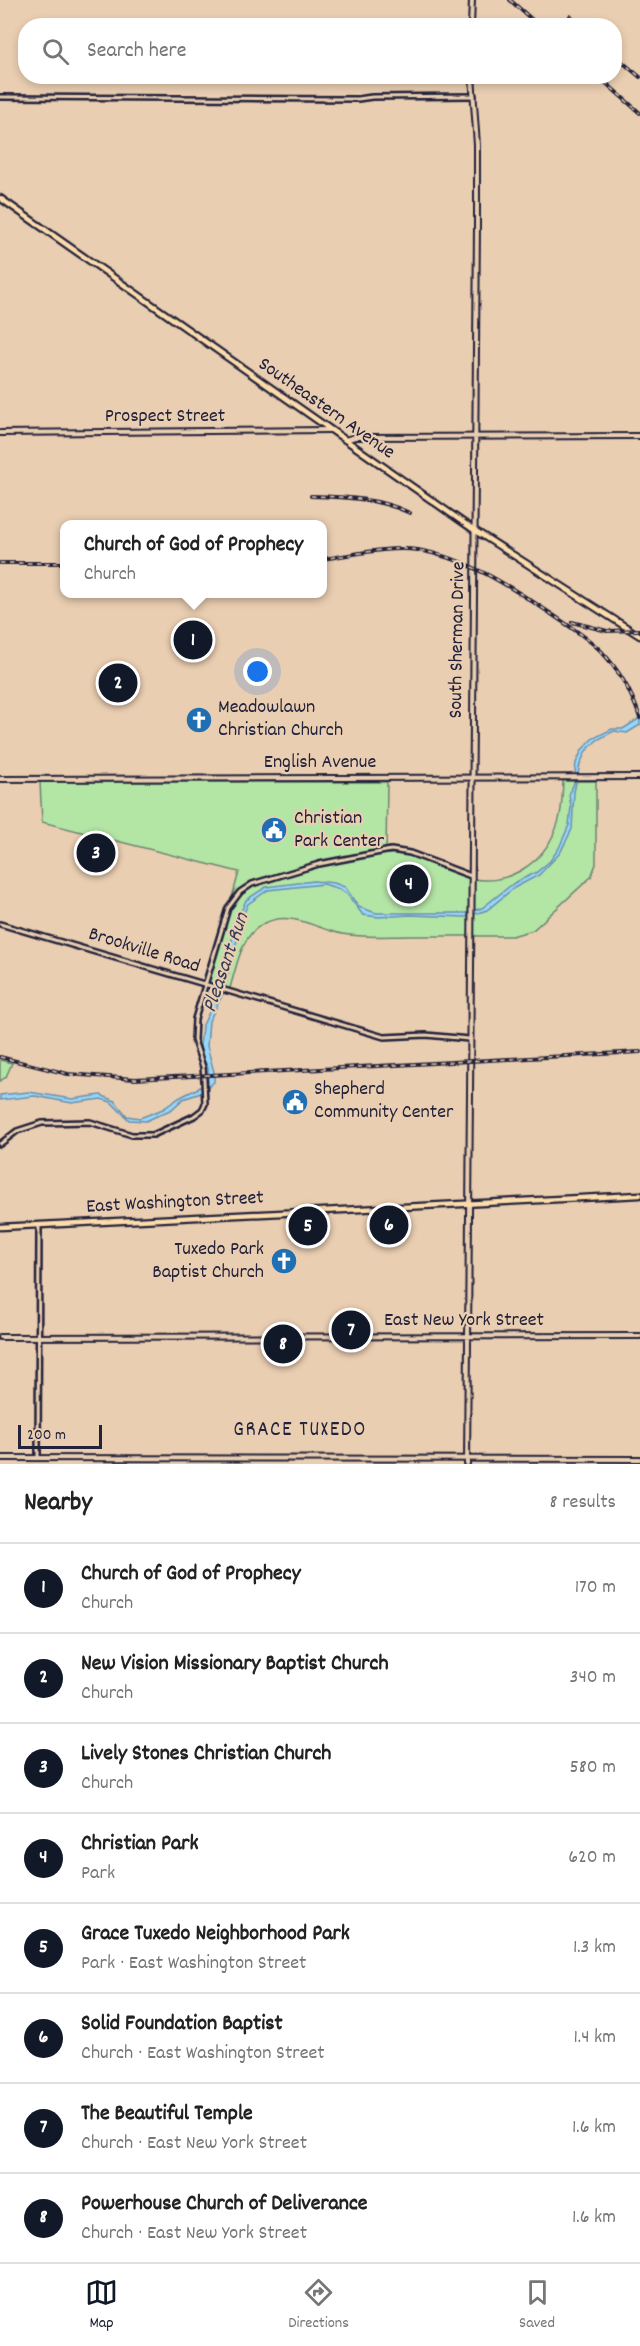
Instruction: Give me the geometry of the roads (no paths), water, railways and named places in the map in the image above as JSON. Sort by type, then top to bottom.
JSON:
[{"type":"main road","points":[[471,18],[472,0]]},
{"type":"main road","name":"South Sherman Drive","points":[[467,1462],[478,152],[473,84]]},
{"type":"main road","name":"Southeastern Avenue","points":[[0,198],[474,530],[640,636]]},
{"type":"main road","name":"Prospect Street","points":[[0,433],[330,430]]},
{"type":"main road","points":[[345,440],[355,437],[640,436]]},
{"type":"main road","name":"English Avenue","points":[[0,779],[640,777]]},
{"type":"main road","name":"East Washington Street","points":[[0,1227],[640,1195]]},
{"type":"main road","name":"East New York Street","points":[[0,1337],[640,1336]]},
{"type":"main road","points":[[0,1458],[467,1462],[640,1459]]},
{"type":"street","points":[[0,97],[358,99],[474,96]]},
{"type":"street","points":[[0,1144],[22,1128],[42,1123],[87,1122],[105,1125],[132,1135],[151,1135],[164,1131],[202,1110],[205,1104],[204,1075],[193,1028],[228,908],[240,892],[257,882],[319,864],[390,850],[410,853],[471,876]]},
{"type":"street","name":"Brookville Road","points":[[0,924],[384,1037],[426,1035],[470,1039]]},
{"type":"street","points":[[39,1225],[40,1458],[43,1464]]},
{"type":"water","name":"Pleasant Run","points":[[640,718],[640,725],[627,733],[614,731],[597,740],[586,751],[580,764],[574,792],[572,829],[560,853],[539,875],[514,888],[487,910],[466,917],[363,915],[347,894],[324,884],[268,890],[248,904],[238,926],[237,940],[223,994],[209,1021],[207,1046],[214,1072],[214,1082],[201,1093],[183,1099],[172,1109],[146,1121],[129,1120],[111,1102],[101,1099],[72,1103],[35,1096],[0,1100],[0,1095],[29,1092],[72,1099],[101,1095],[115,1101],[127,1116],[140,1118],[163,1109],[208,1083],[208,1068],[202,1057],[200,1045],[202,1027],[225,973],[235,926],[246,900],[266,887],[314,881],[334,883],[345,887],[359,907],[376,913],[466,913],[482,908],[514,883],[537,872],[550,861],[559,848],[569,825],[571,806],[569,795],[574,783],[576,763],[582,750],[592,739],[612,729],[623,729]]},
{"type":"railway","points":[[510,0],[530,18]]},
{"type":"railway","points":[[622,62],[640,77]]},
{"type":"railway","points":[[607,84],[640,113]]},
{"type":"railway","points":[[311,496],[374,501],[410,513]]},
{"type":"railway","points":[[327,558],[382,550],[418,550],[454,559],[487,574],[550,613],[583,636],[608,658],[629,691],[640,718]]},
{"type":"railway","points":[[0,563],[60,563]]},
{"type":"railway","points":[[572,622],[607,631],[640,630]]},
{"type":"railway","points":[[0,1057],[68,1074],[135,1079],[640,1052]]},
{"type":"place","name":"Church of God of Prophecy","points":[[193,640]]},
{"type":"place","name":"New Vision Missionary Baptist Church","points":[[118,683]]},
{"type":"place","name":"Meadowlawn Christian Church","points":[[199,720]]},
{"type":"place","name":"Christian Park Center","points":[[274,830]]},
{"type":"place","name":"Lively Stones Christian Church","points":[[96,853]]},
{"type":"place","name":"Christian Park","points":[[409,884]]},
{"type":"place","name":"Shepherd Community Center","points":[[295,1102]]},
{"type":"place","name":"Solid Foundation Baptist","points":[[389,1225]]},
{"type":"place","name":"Grace Tuxedo Neighborhood Park","points":[[308,1226]]},
{"type":"place","name":"Tuxedo Park Baptist Church","points":[[284,1261]]},
{"type":"place","name":"The Beautiful Temple","points":[[351,1330]]},
{"type":"place","name":"Powerhouse Church of Deliverance","points":[[283,1344]]},
{"type":"district","name":"GRACE TUXEDO","points":[[300,1431]]}]
